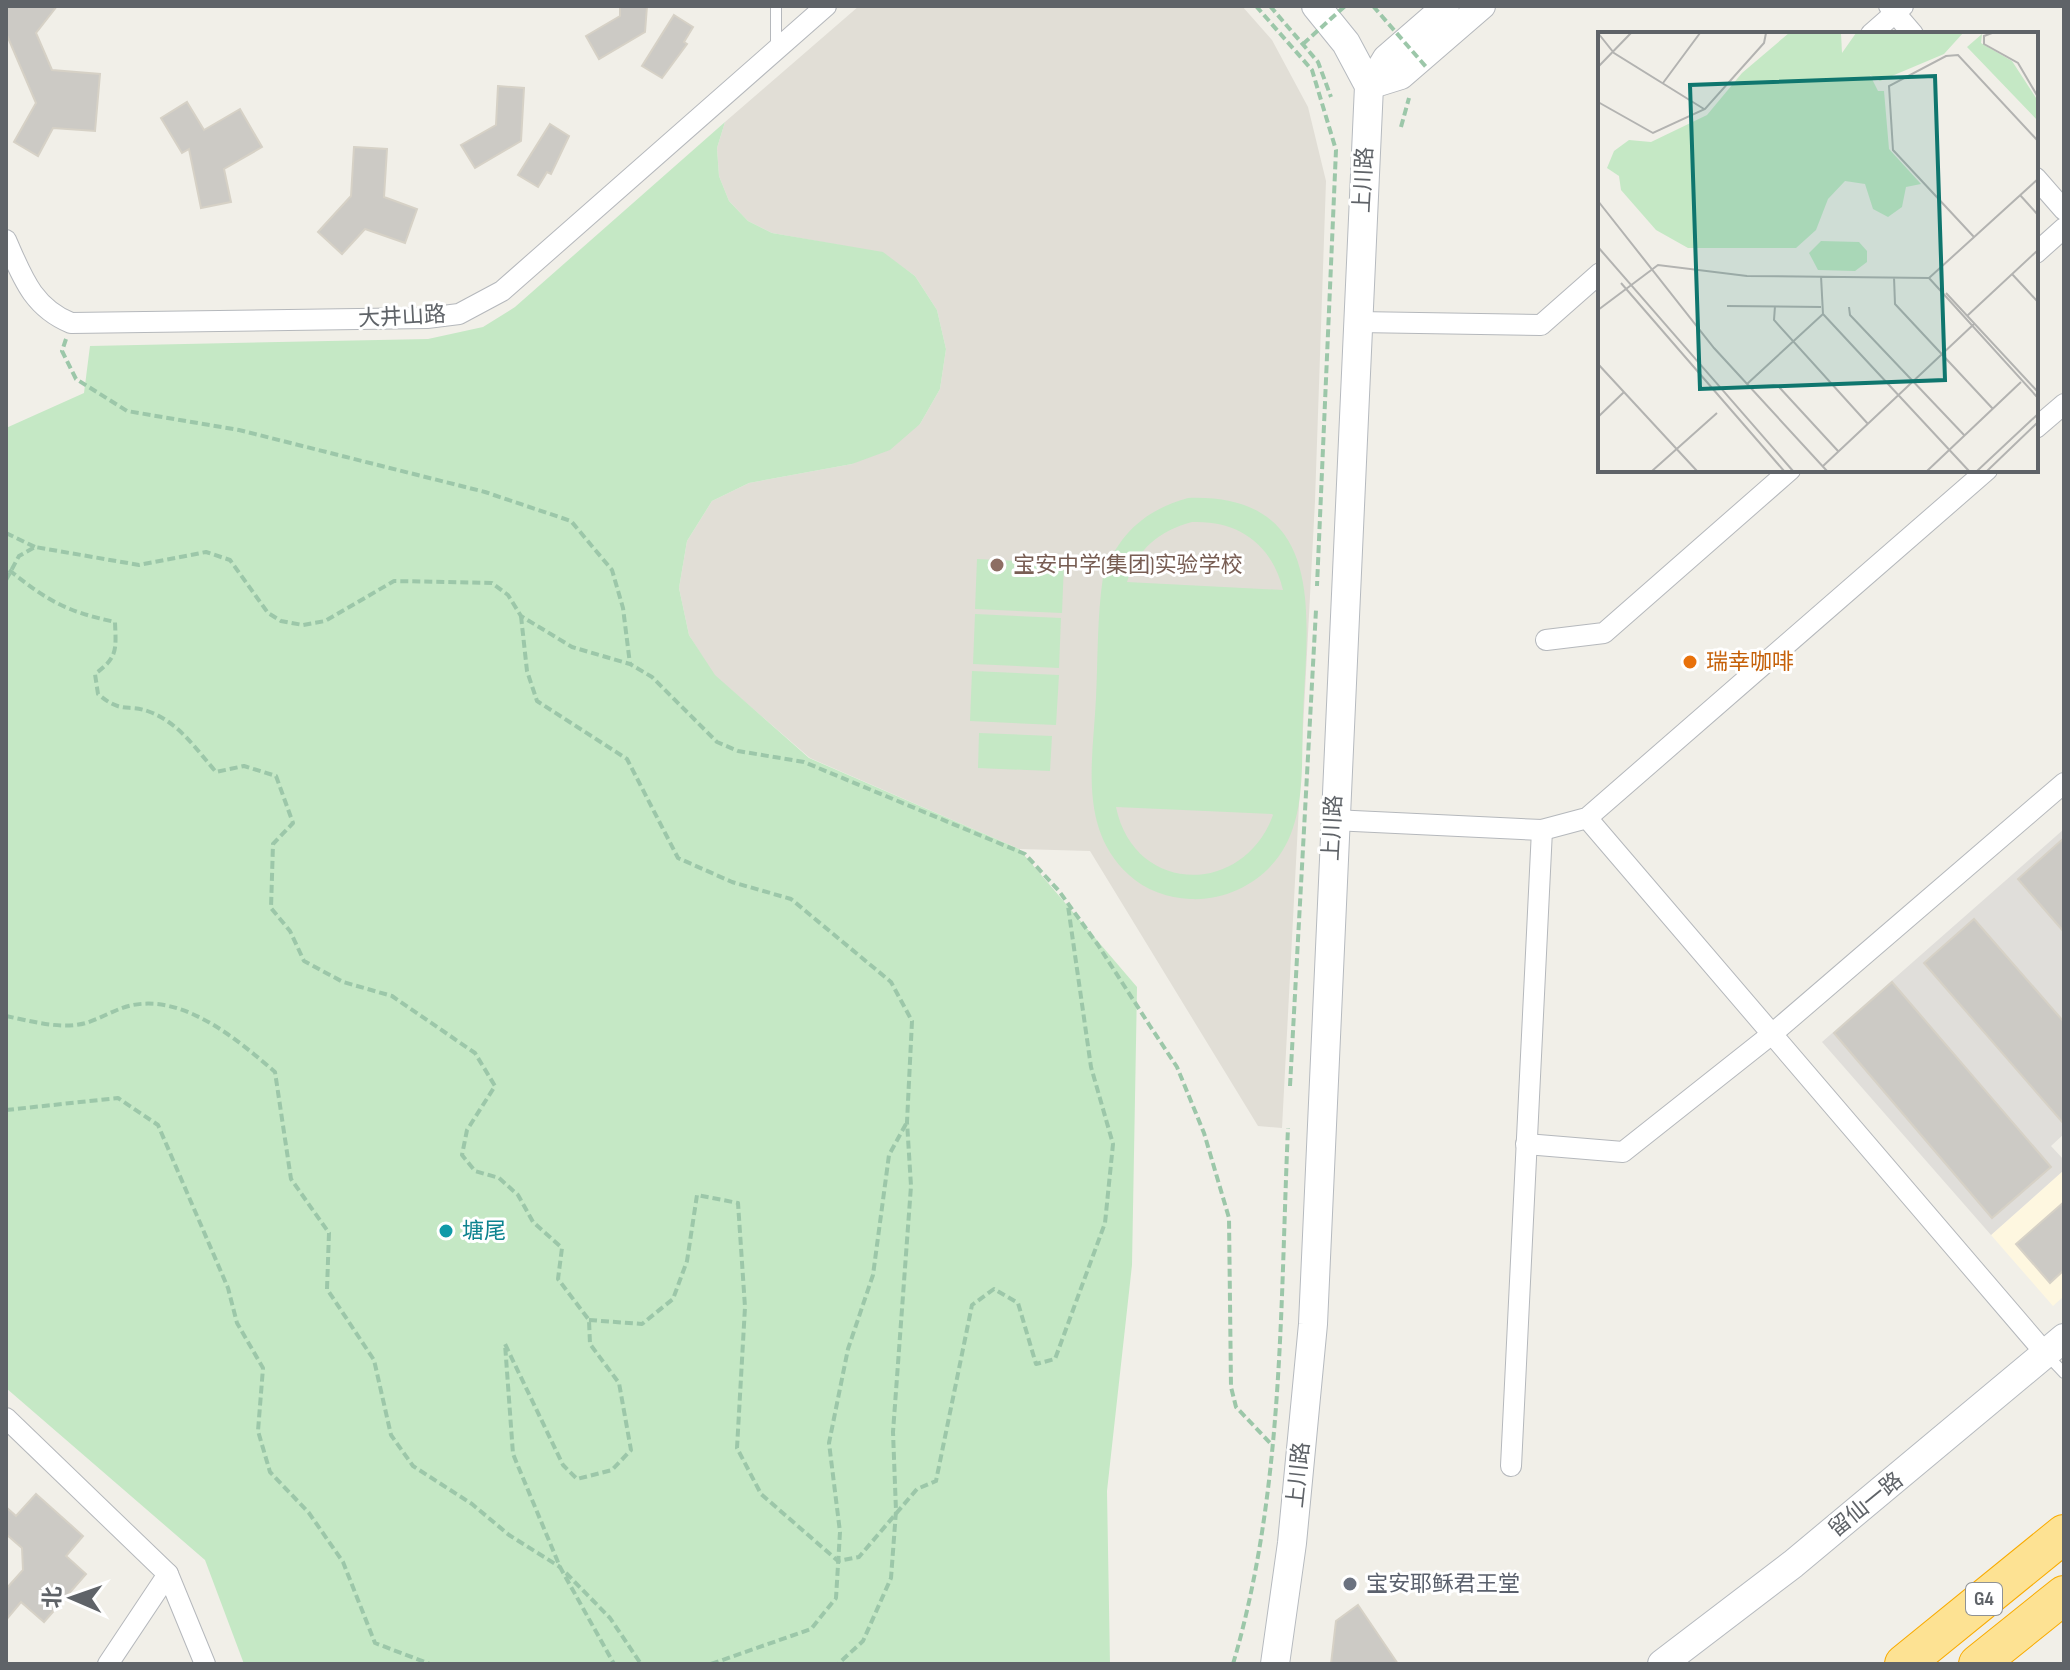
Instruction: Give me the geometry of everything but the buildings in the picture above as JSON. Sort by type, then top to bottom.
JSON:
[{"type":"highway","name":"G4","points":[[1904,1664],[2064,1534]]},
{"type":"highway","name":"G4","points":[[1978,1664],[2064,1595]]},
{"type":"main road","points":[[1316,6],[1346,43],[1369,86]]},
{"type":"main road","name":"上川路","points":[[1275,1664],[1292,1543],[1313,1324],[1333,820],[1369,86]]},
{"type":"main road","name":"留仙一路","points":[[1662,1664],[2058,1355]]},
{"type":"street","name":"大井山路","points":[[71,323],[427,318],[474,308],[502,291],[826,6]]},
{"type":"street","points":[[1369,86],[1386,58],[1446,6]]},
{"type":"street","points":[[1369,86],[1401,76],[1482,6]]},
{"type":"street","points":[[1873,32],[1895,8],[1912,32]]},
{"type":"street","points":[[2038,180],[2064,210]]},
{"type":"street","points":[[2038,251],[2064,228]]},
{"type":"street","points":[[6,240],[38,303],[53,316],[71,323]]},
{"type":"street","points":[[1358,322],[1541,325],[1598,275]]},
{"type":"street","points":[[2038,426],[2064,404]]},
{"type":"street","points":[[1546,640],[1604,633],[1788,472]]},
{"type":"street","points":[[1333,820],[1542,830],[1587,818],[1985,472]]},
{"type":"street","points":[[1526,1144],[1623,1152],[1772,1034],[2064,783]]},
{"type":"street","points":[[1587,818],[1772,1034],[2058,1355]]},
{"type":"street","points":[[1511,1466],[1542,830]]},
{"type":"street","points":[[6,1418],[168,1574],[205,1664]]},
{"type":"street","points":[[108,1664],[168,1574]]},
{"type":"lane","points":[[775,50],[776,6]]},
{"type":"path","points":[[1256,6],[1312,70],[1336,150],[1317,586]]},
{"type":"path","points":[[1270,6],[1318,62],[1331,97]]},
{"type":"path","points":[[1303,44],[1345,6]]},
{"type":"path","points":[[1373,6],[1427,68]]},
{"type":"path","points":[[71,323],[62,351],[76,379],[127,411],[239,430],[485,492],[571,521],[612,570],[623,608],[630,664]]},
{"type":"path","points":[[6,533],[35,547],[139,565],[206,552],[230,560],[268,613],[281,621],[303,625],[325,621],[394,581],[492,583],[508,595],[521,616],[527,671],[537,701],[627,759],[678,858],[732,882],[791,899],[891,982],[912,1021],[907,1122],[911,1186],[893,1432],[896,1511],[891,1578],[863,1641],[838,1664]]},
{"type":"path","points":[[6,580],[19,556],[35,547]]},
{"type":"path","points":[[9,570],[45,599],[72,613],[115,622],[116,646],[112,662],[95,674],[98,694],[115,708],[149,711],[179,728],[216,772],[244,766],[276,776],[293,823],[273,844],[271,908],[290,931],[304,961],[343,982],[392,996],[475,1053],[495,1086],[467,1130],[462,1155],[475,1171],[499,1178],[518,1195],[533,1222],[562,1248],[558,1279],[589,1320],[590,1344],[619,1383],[631,1450],[612,1470],[577,1479],[563,1465],[505,1344],[513,1454],[560,1567],[614,1664]]},
{"type":"path","points":[[1290,1086],[1316,610]]},
{"type":"path","points":[[521,616],[572,647],[630,664],[652,677],[717,742],[738,751],[804,762],[1025,854],[1067,904],[1177,1067],[1204,1133],[1229,1218],[1231,1387],[1236,1407],[1272,1445]]},
{"type":"path","points":[[838,1561],[859,1557],[917,1489],[936,1481],[972,1305],[994,1289],[1018,1303],[1036,1364],[1055,1359],[1105,1223],[1113,1144],[1091,1067],[1067,904]]},
{"type":"path","points":[[6,1016],[37,1023],[83,1024],[134,1005],[174,1008],[232,1034],[275,1072],[291,1179],[329,1233],[327,1289],[374,1360],[391,1435],[413,1466],[472,1504],[509,1535],[560,1567],[610,1618],[641,1664]]},
{"type":"path","points":[[6,1110],[118,1098],[158,1125],[228,1288],[237,1323],[263,1368],[258,1431],[270,1472],[309,1513],[343,1562],[375,1643],[430,1664]]},
{"type":"path","points":[[711,1664],[811,1629],[836,1598],[840,1532],[829,1443],[848,1349],[873,1275],[889,1155],[907,1122]]},
{"type":"path","points":[[1233,1664],[1263,1527],[1272,1445],[1288,1128]]},
{"type":"path","points":[[589,1320],[642,1324],[673,1299],[687,1261],[697,1195],[738,1203],[745,1307],[737,1448],[761,1494],[838,1561]]},
{"type":"shaded area","name":"宝安中学(集团)实验学校","points":[[859,6],[1242,6],[1272,40],[1308,107],[1326,181],[1315,501],[1282,1128],[1258,1126],[1090,851],[1019,849],[810,758],[714,675],[689,635],[679,588],[687,541],[712,501],[749,483],[852,464],[920,424],[940,389],[946,349],[937,310],[915,276],[883,253],[772,233],[748,221],[729,201],[719,176],[717,148],[725,122]]},
{"type":"shaded area","points":[[2064,829],[2064,1134],[2051,1146],[2064,1160],[2064,1170],[1991,1235],[1822,1042]]},
{"type":"shaded area","points":[[2064,1170],[2064,1296],[2053,1306],[1991,1235]]},
{"type":"green space","points":[[725,122],[717,148],[719,176],[729,201],[748,221],[772,233],[883,252],[915,276],[937,310],[946,349],[940,389],[920,424],[890,450],[852,464],[749,483],[712,501],[687,541],[679,588],[689,635],[715,675],[809,758],[1019,849],[1137,987],[1132,1265],[1107,1491],[1110,1664],[244,1664],[205,1560],[6,1388],[6,428],[84,393],[90,346],[428,339],[483,327],[515,307]]},
{"type":"green space","points":[[1188,498],[1234,502],[1266,516],[1287,539],[1300,569],[1306,603],[1302,770],[1294,824],[1279,856],[1261,875],[1228,894],[1203,899],[1165,895],[1142,885],[1129,875],[1102,836],[1092,792],[1103,577],[1125,536],[1146,517]],"holes":[[[1192,522],[1224,525],[1251,538],[1271,560],[1283,590],[1127,582],[1137,560],[1151,543],[1169,531]],[[1116,807],[1272,814],[1273,815],[1258,842],[1238,861],[1215,872],[1190,875],[1166,870],[1144,857],[1127,836]]]},
{"type":"green space","points":[[977,559],[1064,563],[1062,613],[975,609]]},
{"type":"green space","points":[[975,614],[1061,618],[1059,668],[973,664]]},
{"type":"green space","points":[[972,671],[1059,675],[1056,725],[970,721]]},
{"type":"green space","points":[[979,733],[1052,736],[1050,771],[978,768]]},
{"type":"place","name":"宝安中学(集团)实验学校","points":[[997,565]]},
{"type":"place","name":"瑞幸咖啡","points":[[1690,662]]},
{"type":"place","name":"塘尾","points":[[446,1231]]},
{"type":"place","name":"宝安耶稣君王堂","points":[[1350,1584]]}]
